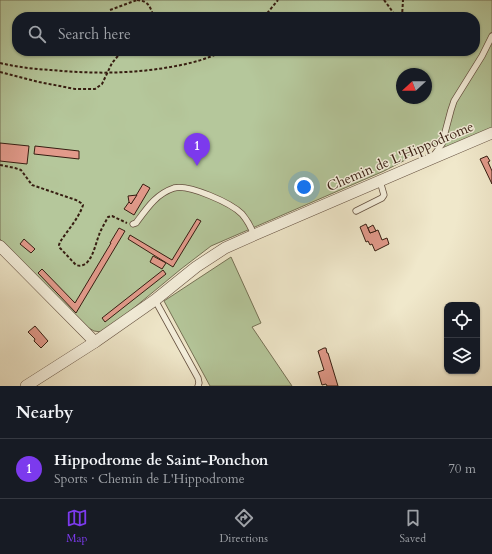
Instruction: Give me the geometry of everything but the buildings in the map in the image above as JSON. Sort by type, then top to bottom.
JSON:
[{"type":"street","name":"Chemin de L'Hippodrome","points":[[26,386],[95,342],[155,300],[196,267],[225,248],[492,133]]},
{"type":"street","points":[[0,246],[95,342]]},
{"type":"lane","points":[[431,159],[442,144],[454,102],[482,56],[492,36]]},
{"type":"lane","points":[[356,211],[382,198],[384,195],[380,181]]},
{"type":"lane","points":[[133,224],[160,195],[176,188],[185,188],[196,190],[221,201],[241,213],[249,223],[254,235]]},
{"type":"lane","points":[[155,300],[198,378],[200,383],[198,386]]},
{"type":"path","points":[[110,10],[137,0],[146,2],[152,12]]},
{"type":"path","points":[[268,12],[278,0]]},
{"type":"path","points":[[384,0],[393,12]]},
{"type":"path","points":[[402,12],[403,0]]},
{"type":"path","points":[[0,72],[75,89],[95,89],[102,84],[112,63],[118,56]]},
{"type":"path","points":[[0,63],[67,72],[108,73],[168,68],[187,64],[211,56]]},
{"type":"path","points":[[0,165],[21,170],[32,185],[83,205],[82,209],[59,245],[76,265],[84,265],[90,259],[100,232],[108,217],[112,216],[128,224],[133,224]]},
{"type":"green space","points":[[0,0],[492,0],[492,128],[444,149],[438,143],[384,171],[211,246],[107,330],[101,332],[94,331],[89,328],[0,239]]},
{"type":"green space","points":[[231,257],[261,323],[252,327],[292,386],[210,386],[164,301]]},
{"type":"place","name":"Hippodrome de Saint-Ponchon","points":[[197,166]]}]
